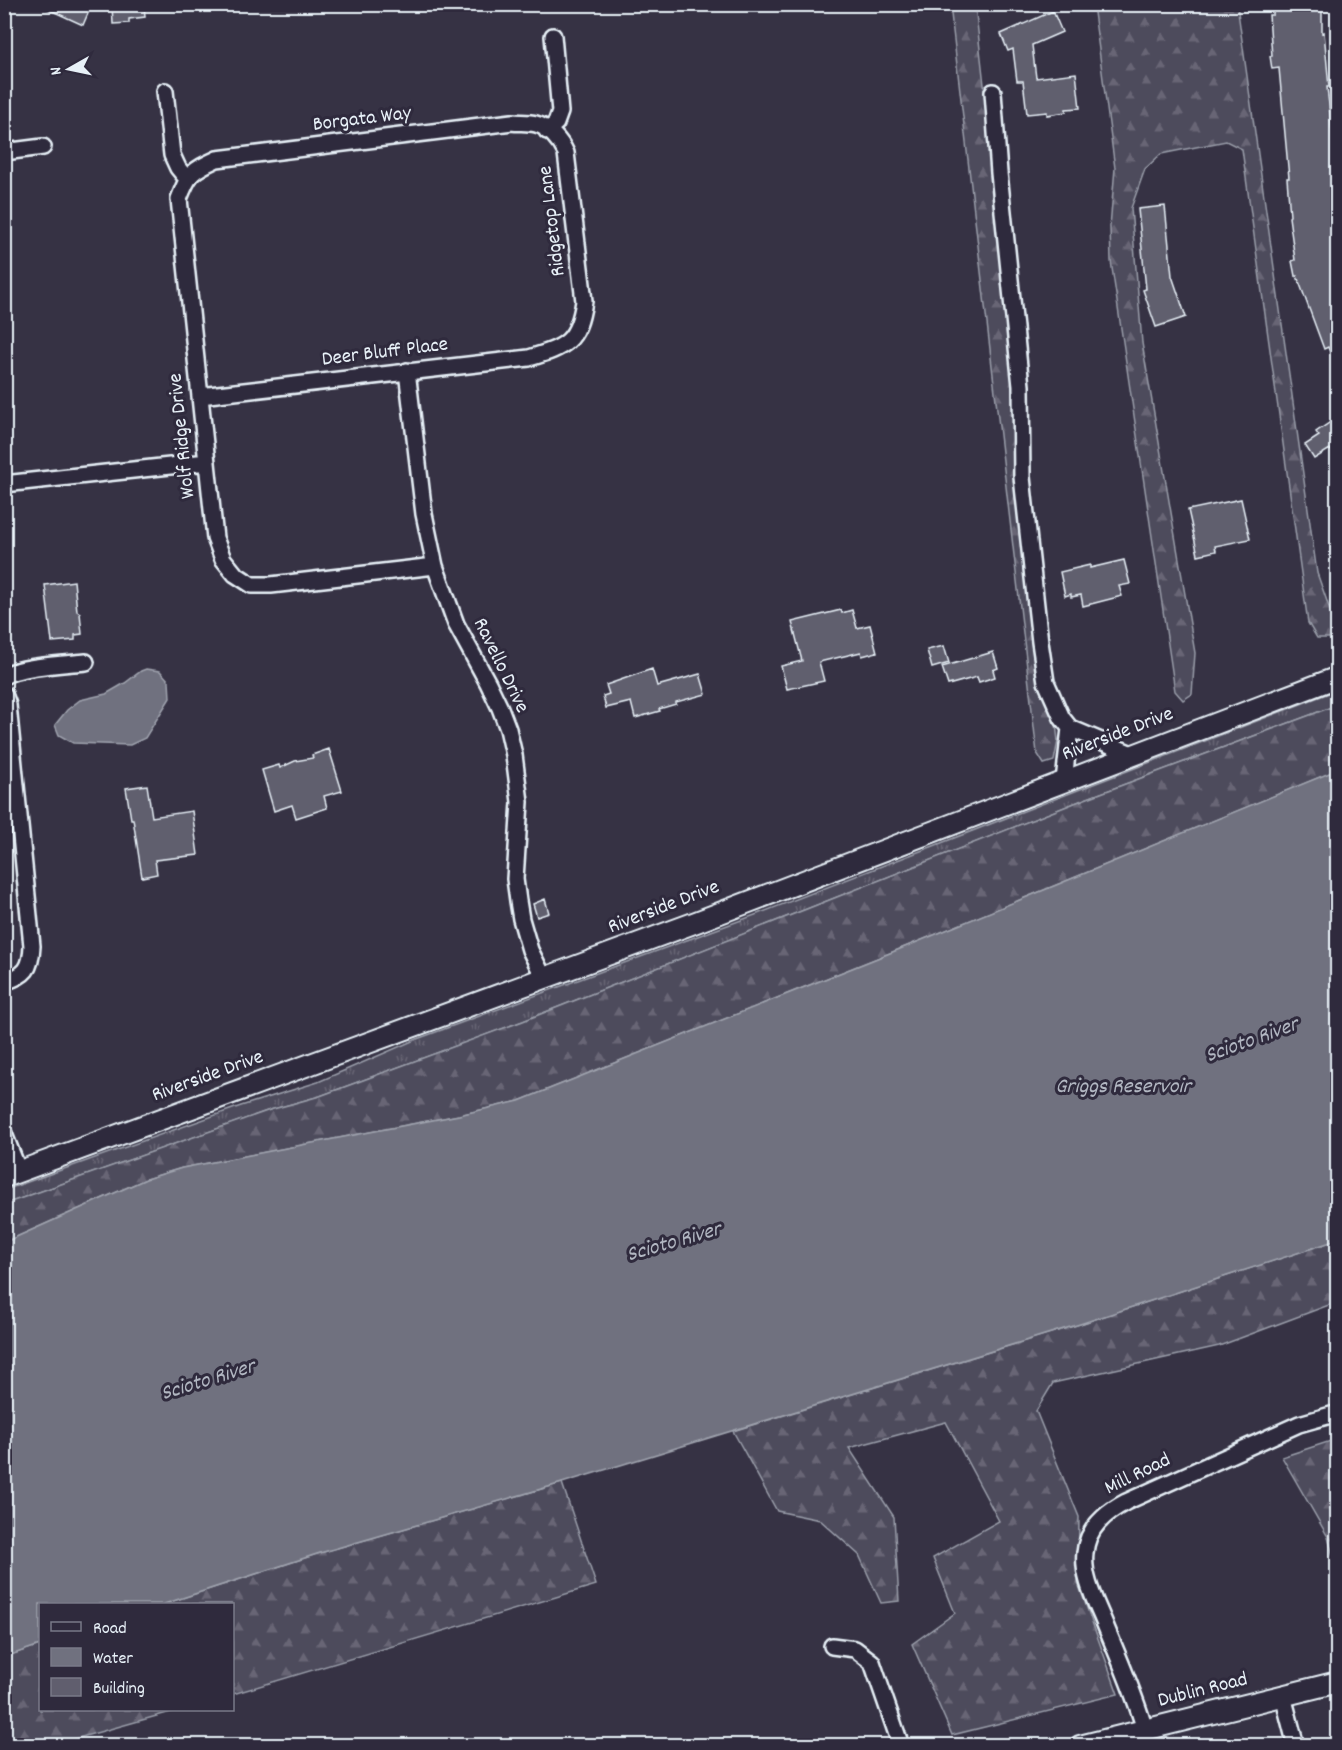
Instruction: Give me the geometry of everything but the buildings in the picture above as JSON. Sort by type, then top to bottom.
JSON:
[{"type":"main road","name":"Riverside Drive","points":[[12,1174],[691,924],[1338,677]]},
{"type":"main road","name":"Dublin Road","points":[[1080,1746],[1101,1743],[1338,1682]]},
{"type":"street","points":[[548,131],[556,123],[560,112],[553,36]]},
{"type":"street","points":[[165,91],[172,155],[178,168],[187,179]]},
{"type":"street","points":[[993,92],[1021,386],[1022,477],[1046,682],[1062,718],[1070,728],[1134,755]]},
{"type":"street","name":"Borgata Way","points":[[187,179],[199,167],[217,159],[512,122],[538,124],[548,131]]},
{"type":"street","name":"Ridgetop Lane","points":[[548,131],[562,144],[566,153],[584,301],[582,319],[572,339]]},
{"type":"street","points":[[4,152],[43,147]]},
{"type":"street","name":"Wolf Ridge Drive","points":[[187,179],[179,199],[215,538],[223,559],[235,574],[252,585],[271,585],[435,566]]},
{"type":"street","name":"Deer Bluff Place","points":[[200,396],[529,357],[552,351],[572,339]]},
{"type":"street","name":"Ravello Drive","points":[[407,372],[423,514],[435,566],[456,624],[489,683],[508,729],[514,755],[520,802],[515,879],[521,919],[530,950],[544,978]]},
{"type":"street","points":[[4,484],[207,462]]},
{"type":"street","points":[[4,676],[20,670],[86,662]]},
{"type":"street","points":[[4,694],[8,705],[32,946],[27,971],[4,982]]},
{"type":"street","points":[[1064,781],[1070,728]]},
{"type":"street","points":[[4,1134],[12,1174]]},
{"type":"street","name":"Mill Road","points":[[1145,1730],[1138,1706],[1088,1582],[1085,1554],[1093,1527],[1111,1510],[1126,1502],[1299,1424],[1338,1413]]},
{"type":"street","points":[[832,1646],[855,1649],[872,1662],[901,1746]]},
{"type":"street","points":[[1283,1696],[1296,1746]]},
{"type":"green space","points":[[950,5],[975,5],[1058,741],[1054,761],[1044,764],[1037,753]]},
{"type":"green space","points":[[1093,5],[1237,5],[1317,573],[1335,624],[1335,638],[1317,638],[1308,623],[1242,149],[1226,141],[1161,154],[1145,169],[1131,208],[1142,343],[1195,653],[1192,694],[1183,700],[1175,691],[1111,261],[1110,227],[1115,168]]},
{"type":"green space","points":[[1337,690],[1337,705],[1085,799],[523,1021],[320,1096],[270,1110],[5,1204],[5,1190],[241,1106],[318,1082],[417,1039],[755,915]]},
{"type":"green space","points":[[1337,705],[1337,770],[900,949],[519,1101],[459,1115],[182,1168],[146,1179],[5,1242],[5,1204],[270,1110],[320,1096],[523,1021],[1085,799]]},
{"type":"green space","points":[[1337,1240],[1337,1302],[1219,1346],[1053,1383],[1036,1411],[1079,1517],[1078,1583],[1118,1694],[952,1735],[912,1644],[955,1613],[933,1558],[999,1521],[946,1422],[849,1448],[894,1517],[899,1601],[881,1603],[859,1555],[820,1520],[777,1511],[733,1431],[1080,1324]]},
{"type":"green space","points":[[1338,1439],[1337,1571],[1328,1537],[1282,1457]]},
{"type":"green space","points":[[562,1483],[596,1585],[234,1694],[234,1603],[167,1603],[320,1553]]},
{"type":"green space","points":[[39,1645],[39,1711],[174,1711],[53,1745],[5,1745],[4,1657]]},
{"type":"water","points":[[146,669],[160,671],[169,681],[170,698],[145,738],[130,745],[73,743],[59,735],[55,725],[67,710],[80,700],[106,694]]},
{"type":"water","name":"Griggs Reservoir","points":[[1337,770],[1337,1240],[1080,1324],[562,1483],[320,1553],[167,1603],[39,1603],[39,1645],[5,1657],[5,1242],[146,1179],[182,1168],[459,1115],[519,1101],[900,949]]},
{"type":"water label","name":"Scioto River","points":[[1252,1041]]},
{"type":"water label","name":"Scioto River","points":[[674,1243]]},
{"type":"water label","name":"Scioto River","points":[[208,1381]]}]
